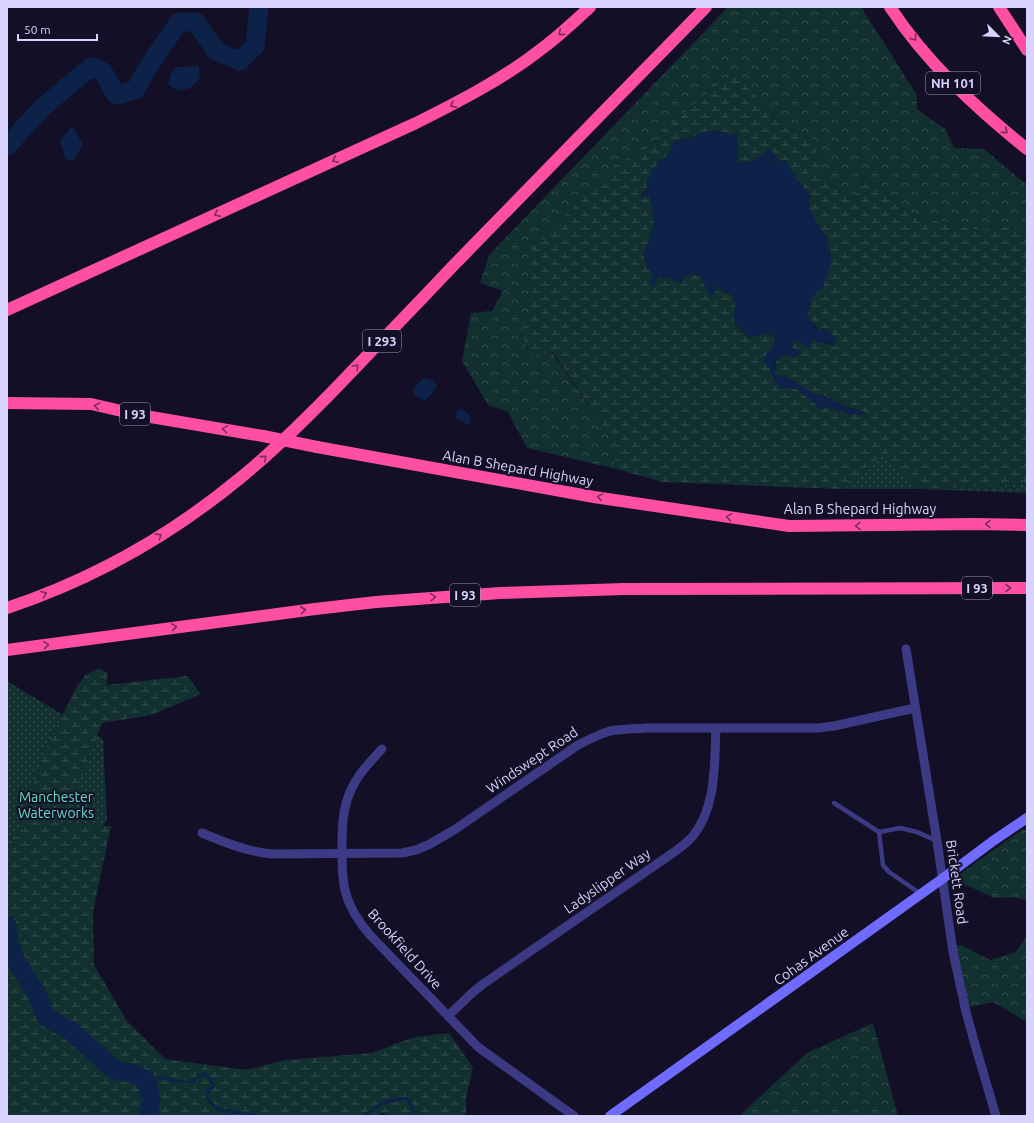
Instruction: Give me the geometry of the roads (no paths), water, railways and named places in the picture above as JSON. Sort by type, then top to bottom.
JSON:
[{"type":"highway","points":[[7,310],[449,107],[482,89],[543,48],[590,7]]},
{"type":"highway","name":"I 293","points":[[7,608],[49,592],[116,562],[179,523],[209,502],[261,461],[320,405],[706,7]]},
{"type":"highway","name":"NH 101","points":[[890,7],[916,42],[952,82],[984,113],[1027,149]]},
{"type":"highway","points":[[999,7],[1027,50]]},
{"type":"highway","name":"Alan B Shepard Highway","points":[[7,403],[91,404],[139,415],[263,436],[594,497],[789,526],[976,524],[1027,525]]},
{"type":"highway","name":"I 93","points":[[7,650],[330,607],[376,602],[500,593],[624,589],[1027,588]]},
{"type":"street","name":"Brickett Road","points":[[906,649],[937,841],[953,952],[976,1048],[996,1116]]},
{"type":"street","name":"Windswept Road","points":[[202,834],[235,847],[271,854],[402,853],[416,850],[430,844],[454,830],[578,745],[609,731],[645,728],[818,728],[834,726],[915,708]]},
{"type":"street","name":"Ladyslipper Way","points":[[448,1016],[483,984],[666,857],[692,836],[704,818],[711,798],[716,729]]},
{"type":"street","name":"Brookfield Drive","points":[[382,749],[362,771],[351,790],[342,824],[342,874],[344,887],[348,900],[360,924],[468,1038],[574,1116]]},
{"type":"street","name":"Cohas Avenue","points":[[610,1116],[1027,818]]},
{"type":"lane","points":[[834,803],[879,832],[900,828],[917,832],[937,841]]},
{"type":"lane","points":[[879,832],[883,865],[889,872],[921,894]]},
{"type":"water","points":[[199,66],[200,79],[190,88],[179,91],[168,85],[171,73],[177,67]]},
{"type":"water","points":[[72,126],[83,144],[73,162],[65,158],[60,141]]},
{"type":"water","points":[[717,131],[730,135],[738,133],[738,162],[751,162],[759,158],[770,149],[779,162],[785,160],[799,182],[810,195],[810,211],[827,239],[832,260],[823,287],[812,296],[807,314],[818,331],[826,328],[836,339],[835,346],[823,341],[817,343],[813,339],[808,348],[796,341],[791,347],[801,352],[794,358],[786,355],[776,360],[775,374],[792,380],[810,393],[827,397],[844,406],[866,413],[860,415],[827,407],[820,410],[816,408],[817,405],[797,389],[779,387],[772,375],[770,367],[764,363],[765,357],[772,348],[776,339],[769,333],[749,338],[734,322],[735,301],[730,292],[724,294],[719,286],[711,297],[699,275],[688,275],[679,283],[668,278],[658,277],[654,287],[649,284],[653,276],[643,254],[648,245],[651,232],[655,227],[650,196],[642,198],[641,194],[647,189],[647,179],[652,175],[651,170],[658,165],[656,162],[668,156],[675,141],[690,138],[703,132]]},
{"type":"water","points":[[424,378],[434,381],[437,387],[425,401],[415,396],[413,393],[414,388]]},
{"type":"water","points":[[462,409],[471,419],[467,425],[455,416],[458,410]]},
{"type":"waterway","points":[[7,146],[41,109],[92,67],[103,72],[116,95],[135,90],[152,61],[179,22],[196,22],[216,51],[240,61],[255,46],[259,7]]},
{"type":"waterway","points":[[7,925],[9,943],[18,965],[36,992],[46,1017],[69,1030],[115,1070],[132,1073],[147,1081],[151,1100],[148,1116]]},
{"type":"waterway","points":[[147,1081],[158,1077],[181,1082],[191,1082],[203,1074],[209,1078],[214,1085],[206,1094],[209,1101],[219,1110],[257,1116]]},
{"type":"waterway","points":[[364,1116],[382,1103],[407,1098],[417,1116]]},
{"type":"park label","name":"Manchester Waterworks","points":[[56,806]]}]
